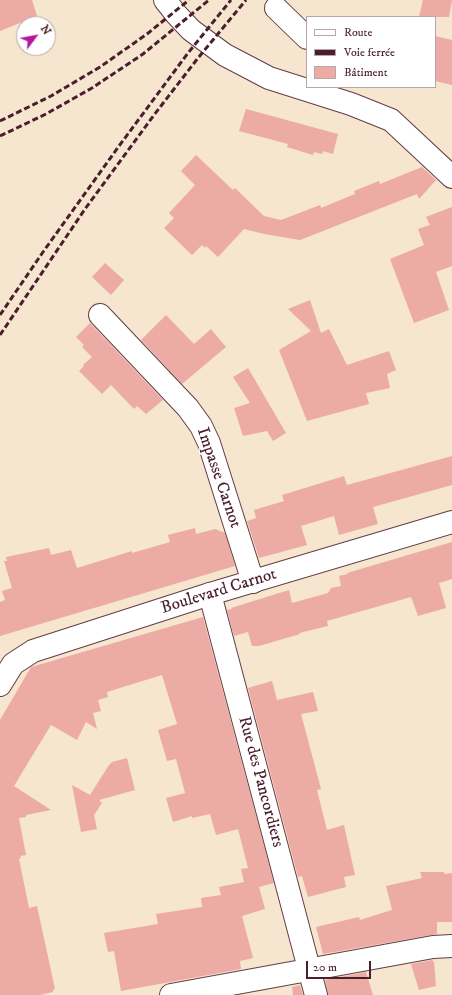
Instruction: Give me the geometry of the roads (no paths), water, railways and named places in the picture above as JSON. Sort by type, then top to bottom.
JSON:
[{"type":"street","points":[[165,0],[191,30],[225,55],[270,78],[306,86]]},
{"type":"street","points":[[276,8],[306,37]]},
{"type":"street","points":[[318,88],[346,94],[391,120],[452,177]]},
{"type":"street","name":"Impasse Carnot","points":[[100,315],[188,408],[201,426],[209,443],[252,582]]},
{"type":"street","name":"Boulevard Carnot","points":[[0,686],[13,664],[33,651],[210,594],[452,522]]},
{"type":"street","name":"Rue des Pancordiers","points":[[210,594],[316,995]]},
{"type":"street","points":[[171,995],[433,947],[452,946]]},
{"type":"railway","points":[[0,121],[51,96],[100,67],[147,34],[189,0]]},
{"type":"railway","points":[[0,136],[46,114],[92,88],[143,54],[209,0]]},
{"type":"railway","points":[[0,315],[119,146],[188,53],[231,0]]},
{"type":"railway","points":[[0,335],[85,209],[154,115],[198,58],[246,0]]}]
